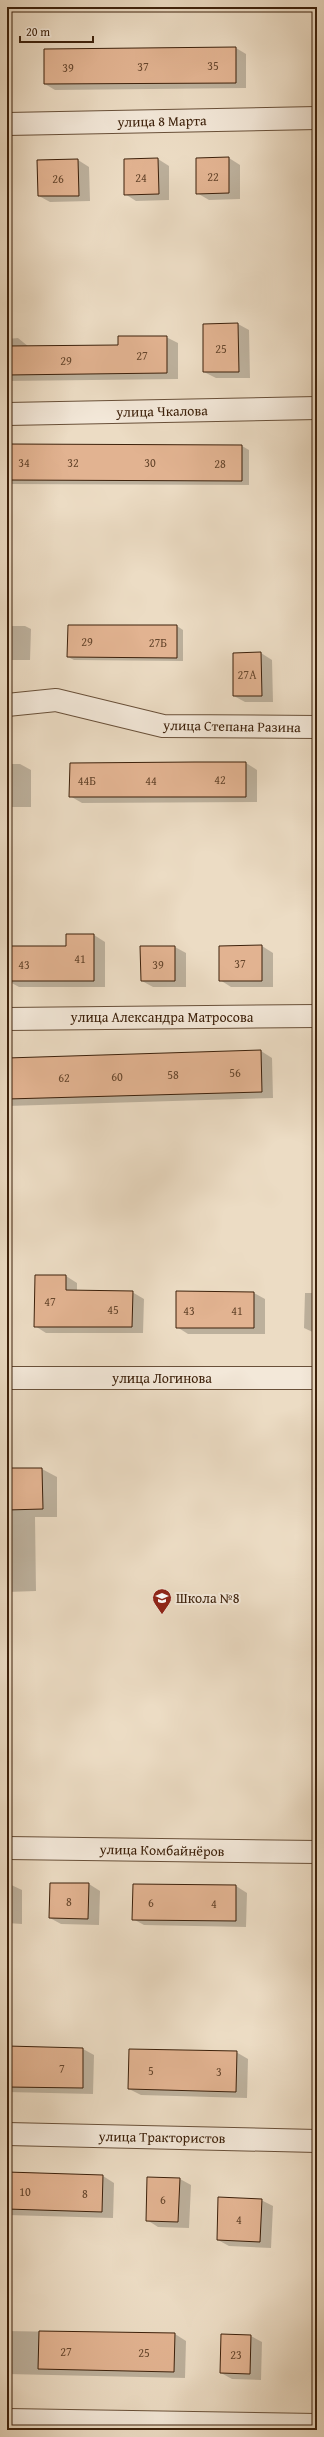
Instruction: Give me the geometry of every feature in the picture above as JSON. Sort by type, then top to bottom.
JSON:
[{"type":"street","name":"улица 8 Марта","points":[[7,124],[317,118]]},
{"type":"street","name":"улица Чкалова","points":[[7,414],[317,408]]},
{"type":"street","name":"улица Степана Разина","points":[[7,705],[56,700],[163,726],[317,726]]},
{"type":"street","name":"улица Александра Матросова","points":[[7,1019],[317,1016]]},
{"type":"street","name":"улица Логинова","points":[[7,1378],[317,1378]]},
{"type":"street","name":"улица Комбайнёров","points":[[7,1848],[317,1852]]},
{"type":"street","name":"улица Трактористов","points":[[7,2134],[317,2140]]},
{"type":"street","points":[[18,2423],[317,2425]]},
{"type":"building","points":[[236,47],[236,83],[44,84],[44,49]]},
{"type":"building","points":[[229,157],[229,193],[196,194],[196,158]]},
{"type":"building","points":[[158,158],[159,194],[124,195],[124,159]]},
{"type":"building","points":[[78,159],[79,196],[38,196],[37,160]]},
{"type":"building","points":[[238,323],[239,372],[203,372],[203,324]]},
{"type":"building","points":[[118,336],[167,336],[167,373],[7,375],[7,346],[118,345]]},
{"type":"building","points":[[7,444],[242,445],[242,481],[7,480]]},
{"type":"building","points":[[68,625],[177,625],[177,658],[67,657]]},
{"type":"building","points":[[261,652],[262,696],[233,696],[233,653]]},
{"type":"building","points":[[246,762],[246,797],[69,797],[70,763]]},
{"type":"building","points":[[66,934],[94,934],[94,981],[7,981],[7,946],[66,946]]},
{"type":"building","points":[[262,945],[262,981],[219,981],[219,946]]},
{"type":"building","points":[[140,946],[175,946],[175,981],[141,981]]},
{"type":"building","points":[[261,1050],[262,1092],[7,1099],[7,1058]]},
{"type":"building","points":[[35,1275],[66,1275],[66,1290],[133,1291],[132,1327],[34,1327]]},
{"type":"building","points":[[176,1291],[254,1292],[254,1328],[176,1328]]},
{"type":"building","points":[[7,1468],[42,1468],[43,1509],[7,1510]]},
{"type":"building","points":[[50,1883],[89,1883],[88,1919],[49,1918]]},
{"type":"building","points":[[133,1884],[236,1885],[236,1921],[132,1920]]},
{"type":"building","points":[[7,2046],[83,2048],[83,2088],[7,2087]]},
{"type":"building","points":[[129,2049],[237,2051],[236,2092],[128,2089]]},
{"type":"building","points":[[7,2172],[103,2175],[102,2212],[7,2209]]},
{"type":"building","points":[[147,2177],[180,2178],[178,2222],[146,2221]]},
{"type":"building","points":[[218,2197],[262,2199],[260,2242],[217,2240]]},
{"type":"building","points":[[39,2331],[175,2333],[174,2372],[38,2369]]},
{"type":"building","points":[[221,2334],[251,2335],[250,2374],[220,2373]]},
{"type":"place","name":"Школа №8","points":[[162,1615]]}]
